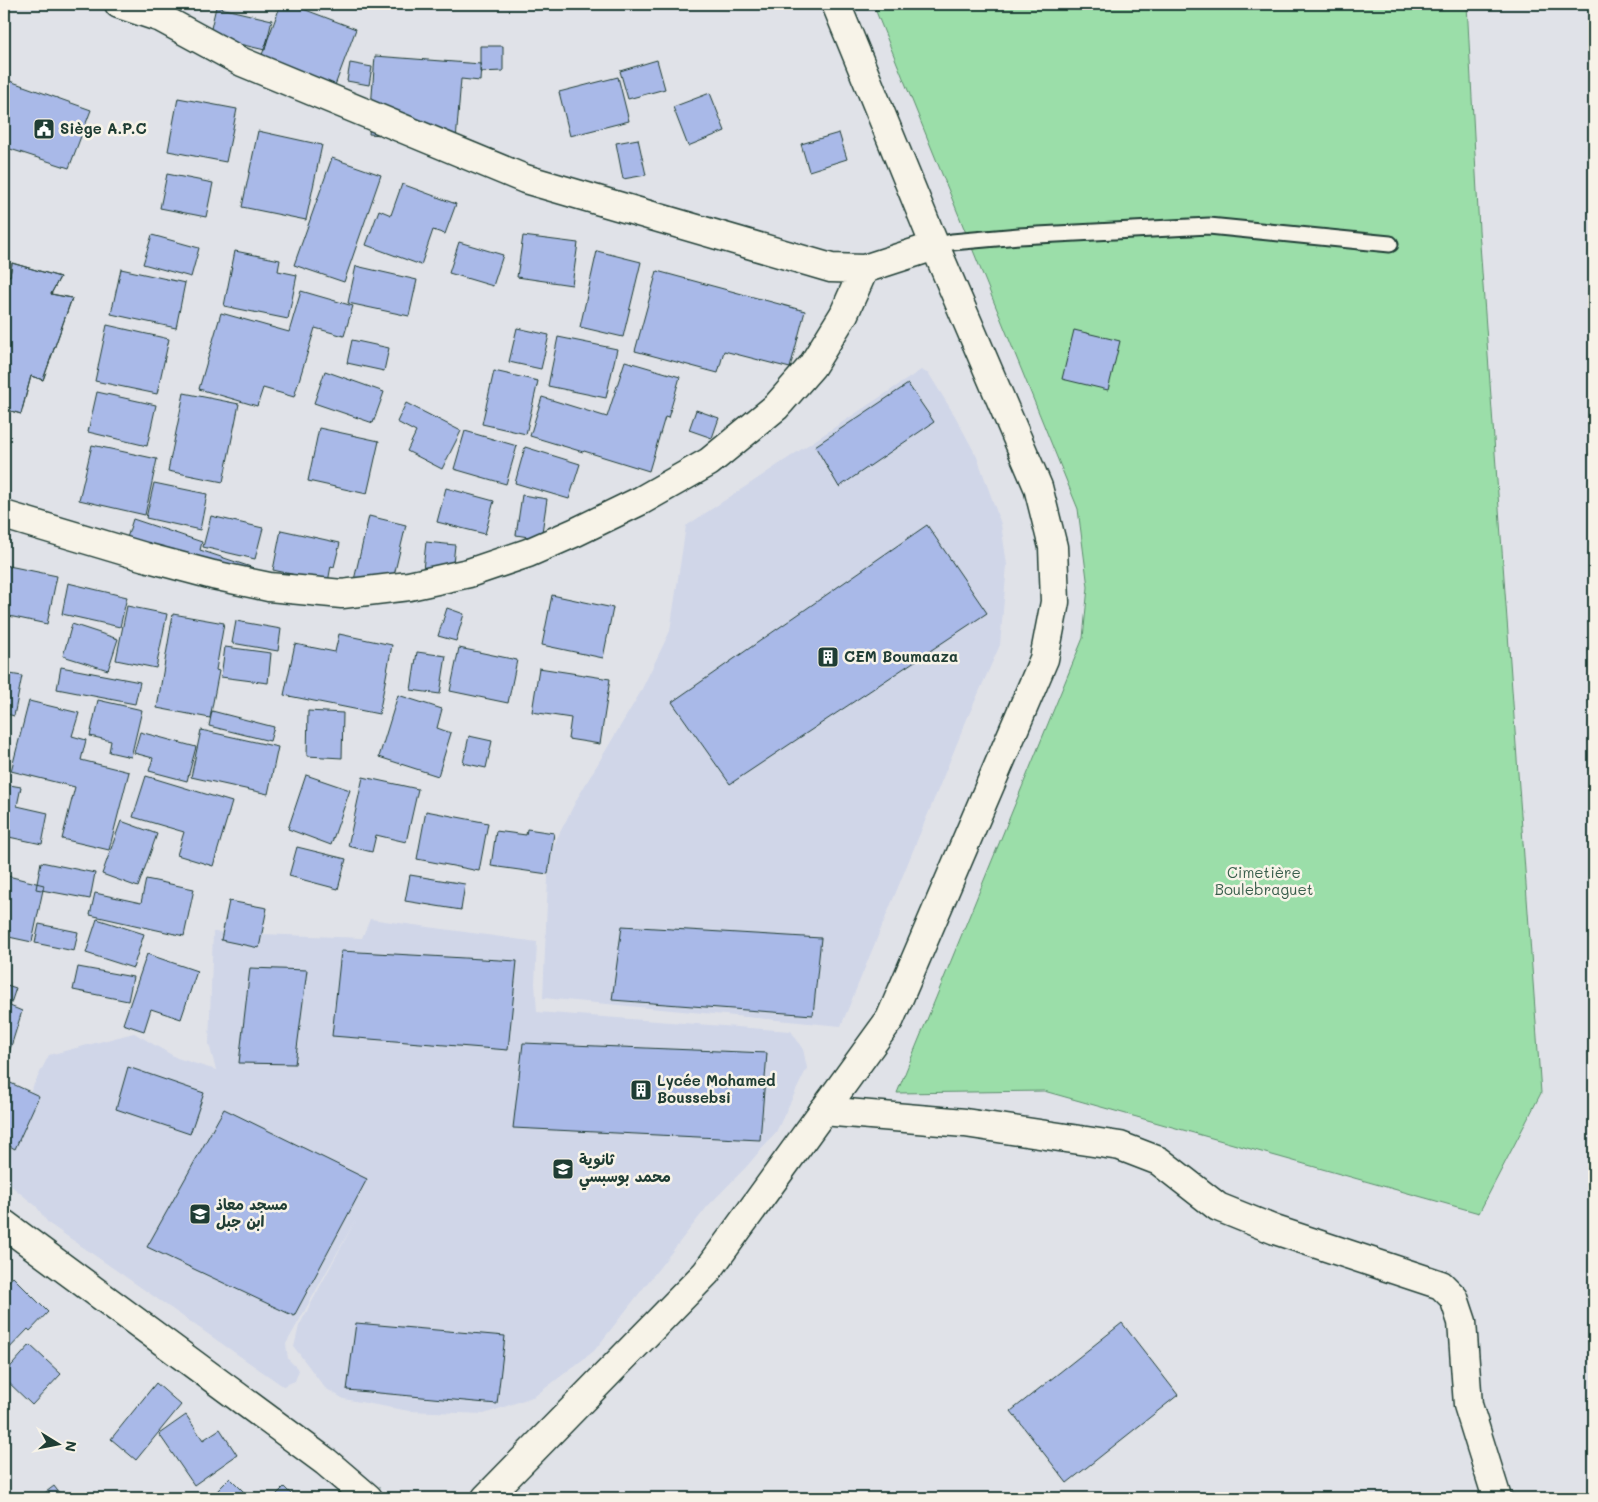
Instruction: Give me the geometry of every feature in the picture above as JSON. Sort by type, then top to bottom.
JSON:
[{"type":"street","points":[[119,4],[161,18],[242,62],[525,179],[831,268],[864,269],[935,246]]},
{"type":"street","points":[[486,1498],[706,1273],[890,1019],[1044,659],[1055,602],[1053,547],[1038,487],[935,246],[836,4]]},
{"type":"street","points":[[4,515],[155,559],[268,587],[342,594],[409,586],[469,573],[528,553],[576,532],[642,500],[709,462],[776,407],[812,366],[844,314],[864,269]]},
{"type":"street","points":[[823,1111],[964,1123],[1120,1146],[1159,1161],[1218,1207],[1275,1230],[1441,1285],[1454,1298],[1462,1322],[1468,1405],[1497,1498]]},
{"type":"street","points":[[4,1224],[326,1462],[368,1498]]},
{"type":"lane","points":[[935,246],[952,242],[1019,236],[1209,226],[1390,244]]},
{"type":"shaded area","points":[[921,370],[929,374],[977,457],[1001,524],[1007,565],[1000,645],[967,719],[841,1026],[543,998],[549,854],[578,797],[640,693],[670,631],[686,526]]},
{"type":"shaded area","name":"ثانوية محمد بوسبسي","points":[[370,919],[537,942],[535,983],[537,1012],[791,1031],[803,1049],[807,1068],[776,1132],[747,1166],[707,1207],[594,1351],[535,1396],[484,1414],[409,1411],[344,1399],[325,1388],[294,1347],[299,1326],[356,1219],[286,1344],[288,1359],[299,1370],[295,1381],[283,1386],[48,1223],[36,1206],[4,1180],[4,1143],[49,1055],[134,1033],[177,1058],[216,1070],[209,1044],[213,932],[362,938]]},
{"type":"green space","name":"Cimetière Boulebraguet","points":[[873,4],[1467,4],[1479,230],[1541,1093],[1479,1213],[1044,1091],[897,1093],[1083,638],[1088,587],[1078,509]]},
{"type":"building","points":[[247,4],[271,4],[270,7]]},
{"type":"building","points":[[281,4],[290,4],[356,29],[334,88],[260,60]]},
{"type":"building","points":[[648,4],[670,4],[649,9]]},
{"type":"building","points":[[216,7],[272,20],[265,50],[209,37]]},
{"type":"building","points":[[4,18],[9,20],[4,37]]},
{"type":"building","points":[[480,46],[503,46],[503,71],[480,72]]},
{"type":"building","points":[[375,56],[481,64],[480,81],[461,79],[456,141],[369,134]]},
{"type":"building","points":[[657,60],[665,89],[628,99],[620,71]]},
{"type":"building","points":[[350,63],[372,67],[369,85],[347,81]]},
{"type":"building","points":[[618,77],[629,121],[570,136],[559,92]]},
{"type":"building","name":"Siège A.P.C","points":[[4,79],[91,110],[69,168],[4,147]]},
{"type":"building","points":[[710,93],[725,131],[688,146],[673,107]]},
{"type":"building","points":[[178,98],[237,109],[226,162],[168,151]]},
{"type":"building","points":[[258,131],[322,145],[306,220],[242,207]]},
{"type":"building","points":[[839,133],[847,159],[809,171],[801,144]]},
{"type":"building","points":[[638,139],[646,175],[623,179],[616,143]]},
{"type":"building","points":[[332,158],[381,175],[344,282],[294,265]]},
{"type":"building","points":[[167,174],[213,183],[206,217],[160,208]]},
{"type":"building","points":[[402,184],[456,204],[445,234],[433,230],[421,265],[366,245],[379,210],[391,215]]},
{"type":"building","points":[[152,235],[199,248],[191,277],[143,264]]},
{"type":"building","points":[[523,236],[578,243],[572,285],[517,277]]},
{"type":"building","points":[[459,242],[503,255],[493,286],[449,273]]},
{"type":"building","points":[[235,251],[280,260],[278,271],[297,275],[288,319],[224,306]]},
{"type":"building","points":[[597,251],[641,262],[623,337],[580,327]]},
{"type":"building","points":[[12,263],[60,277],[51,294],[72,298],[43,380],[31,376],[21,414],[4,409],[4,274],[10,276]]},
{"type":"building","points":[[12,263],[60,277],[51,294],[72,298],[43,380],[31,376],[21,414],[4,409],[4,274],[10,276]]},
{"type":"building","points":[[356,266],[417,280],[409,316],[348,303]]},
{"type":"building","points":[[121,269],[185,283],[176,328],[111,314]]},
{"type":"building","points":[[657,271],[805,311],[790,368],[724,351],[718,373],[635,351]]},
{"type":"building","points":[[301,291],[353,306],[344,336],[315,328],[294,397],[263,388],[257,406],[199,389],[221,313],[289,332]]},
{"type":"building","points":[[107,325],[169,339],[157,394],[95,381]]},
{"type":"building","points":[[517,328],[549,335],[541,369],[509,362]]},
{"type":"building","points":[[1074,330],[1120,341],[1108,390],[1062,379]]},
{"type":"building","points":[[558,337],[617,349],[606,398],[548,386]]},
{"type":"building","points":[[352,340],[389,348],[384,371],[347,363]]},
{"type":"building","points":[[625,361],[680,377],[668,418],[665,417],[649,471],[530,436],[542,397],[607,417]]},
{"type":"building","points":[[325,371],[384,392],[373,423],[314,403]]},
{"type":"building","points":[[494,371],[538,381],[526,434],[482,424]]},
{"type":"building","points":[[908,384],[934,422],[839,487],[815,446]]},
{"type":"building","points":[[97,392],[156,405],[147,446],[88,432]]},
{"type":"building","points":[[184,393],[239,404],[223,482],[168,471]]},
{"type":"building","points":[[406,403],[461,431],[442,469],[407,451],[416,432],[397,422]]},
{"type":"building","points":[[696,410],[719,418],[712,438],[689,430]]},
{"type":"building","points":[[319,428],[379,441],[367,494],[308,481]]},
{"type":"building","points":[[465,431],[517,446],[506,484],[454,469]]},
{"type":"building","points":[[92,445],[157,459],[145,515],[79,500]]},
{"type":"building","points":[[525,447],[580,464],[569,499],[515,483]]},
{"type":"building","points":[[154,483],[207,494],[200,530],[146,518]]},
{"type":"building","points":[[446,488],[494,501],[485,534],[437,522]]},
{"type":"building","points":[[522,495],[547,499],[541,539],[516,535]]},
{"type":"building","points":[[211,516],[263,528],[255,559],[203,547]]},
{"type":"building","points":[[369,516],[406,525],[391,588],[354,580]]},
{"type":"building","points":[[133,519],[202,542],[200,550],[254,568],[248,586],[120,560]]},
{"type":"building","name":"CEM Boumaaza","points":[[927,525],[987,613],[730,784],[672,702]]},
{"type":"building","points":[[281,530],[340,543],[334,567],[331,566],[328,582],[273,570]]},
{"type":"building","points":[[426,542],[455,545],[452,573],[423,570]]},
{"type":"building","points":[[4,565],[57,576],[47,624],[4,615]]},
{"type":"building","points":[[68,583],[127,597],[120,627],[62,614]]},
{"type":"building","points":[[552,595],[613,608],[603,658],[542,645]]},
{"type":"building","points":[[127,606],[167,614],[156,668],[116,660]]},
{"type":"building","points":[[447,608],[464,614],[456,641],[438,636]]},
{"type":"building","points":[[173,614],[224,623],[216,670],[219,671],[210,718],[157,708]]},
{"type":"building","points":[[236,621],[281,629],[278,651],[232,643]]},
{"type":"building","points":[[72,624],[118,639],[108,670],[63,656]]},
{"type":"building","points":[[339,634],[392,645],[379,714],[284,695],[295,644],[335,652]]},
{"type":"building","points":[[225,647],[271,653],[268,683],[221,677]]},
{"type":"building","points":[[459,648],[517,660],[508,703],[450,691]]},
{"type":"building","points":[[417,652],[446,656],[440,694],[411,690]]},
{"type":"building","points":[[61,667],[140,682],[135,704],[57,689]]},
{"type":"building","points":[[539,668],[610,679],[600,744],[568,739],[571,718],[532,712]]},
{"type":"building","points":[[4,673],[22,676],[14,716],[4,713]]},
{"type":"building","points":[[398,695],[442,709],[437,728],[451,733],[438,776],[379,757]]},
{"type":"building","points":[[98,700],[142,710],[131,757],[109,752],[111,741],[90,736]]},
{"type":"building","points":[[29,701],[79,713],[72,736],[86,740],[81,760],[129,772],[109,850],[62,839],[75,787],[11,771]]},
{"type":"building","points":[[212,711],[274,727],[270,741],[209,726]]},
{"type":"building","points":[[308,711],[343,713],[342,758],[307,756]]},
{"type":"building","points":[[201,730],[278,747],[268,794],[191,777]]},
{"type":"building","points":[[140,732],[196,747],[187,781],[149,771],[153,758],[134,753]]},
{"type":"building","points":[[469,736],[492,741],[486,768],[463,763]]},
{"type":"building","points":[[306,775],[350,790],[331,845],[288,829]]},
{"type":"building","points":[[146,776],[232,802],[213,866],[177,855],[184,832],[133,817]]},
{"type":"building","points":[[363,777],[418,789],[406,842],[376,835],[372,852],[348,846]]},
{"type":"building","points":[[4,784],[21,787],[17,806],[48,813],[42,844],[4,836]]},
{"type":"building","points":[[426,811],[488,823],[479,871],[417,859]]},
{"type":"building","points":[[121,821],[157,834],[138,887],[102,874]]},
{"type":"building","points":[[527,829],[554,833],[548,874],[491,866],[496,831],[526,835]]},
{"type":"building","points":[[297,847],[346,859],[338,889],[289,876]]},
{"type":"building","points":[[41,862],[95,873],[90,899],[36,889]]},
{"type":"building","points":[[4,875],[44,885],[32,942],[4,936]]},
{"type":"building","points":[[410,875],[465,884],[461,910],[405,901]]},
{"type":"building","points":[[146,879],[194,889],[184,936],[90,915],[95,893],[141,903]]},
{"type":"building","points":[[229,901],[267,908],[259,948],[221,940]]},
{"type":"building","points":[[97,919],[144,934],[133,968],[86,953]]},
{"type":"building","points":[[39,924],[78,932],[74,951],[35,943]]},
{"type":"building","points":[[622,926],[821,938],[813,1015],[612,1000]]},
{"type":"building","points":[[341,951],[517,961],[508,1050],[332,1036]]},
{"type":"building","points":[[147,954],[197,971],[181,1019],[151,1009],[144,1031],[123,1024]]},
{"type":"building","points":[[78,967],[133,977],[128,1001],[73,990]]},
{"type":"building","points":[[250,968],[307,970],[295,1064],[239,1063]]},
{"type":"building","points":[[4,984],[16,988],[10,1006],[22,1011],[9,1053],[4,1051]]},
{"type":"building","name":"Lycée Mohamed Boussebsi","points":[[523,1043],[767,1053],[760,1140],[513,1128]]},
{"type":"building","points":[[128,1067],[204,1093],[190,1134],[116,1109]]},
{"type":"building","points":[[4,1080],[39,1096],[15,1149],[4,1143]]},
{"type":"building","name":"مسجد معاذ ابن جبل","points":[[224,1109],[367,1179],[294,1316],[147,1247]]},
{"type":"building","points":[[13,1277],[48,1312],[30,1331],[28,1329],[4,1354],[4,1286]]},
{"type":"building","points":[[356,1323],[505,1336],[497,1404],[347,1390]]},
{"type":"building","points":[[1122,1323],[1178,1395],[1067,1483],[1011,1411]]},
{"type":"building","points":[[30,1345],[61,1374],[32,1405],[4,1378],[4,1374]]},
{"type":"building","points":[[156,1383],[181,1405],[136,1460],[111,1439]]},
{"type":"building","points":[[186,1415],[203,1440],[220,1429],[237,1455],[194,1485],[159,1434]]},
{"type":"building","points":[[4,1420],[12,1428],[4,1437]]},
{"type":"building","points":[[230,1478],[250,1498],[216,1498],[213,1495]]},
{"type":"building","points":[[54,1486],[63,1498],[38,1498]]},
{"type":"building","points":[[284,1487],[295,1498],[273,1498]]},
{"type":"place","name":"Siège A.P.C","points":[[44,129]]},
{"type":"place","name":"CEM Boumaaza","points":[[828,657]]},
{"type":"place","name":"Lycée Mohamed Boussebsi","points":[[641,1090]]},
{"type":"place","name":"ثانوية محمد بوسبسي","points":[[563,1169]]},
{"type":"place","name":"مسجد معاذ ابن جبل","points":[[200,1214]]}]
